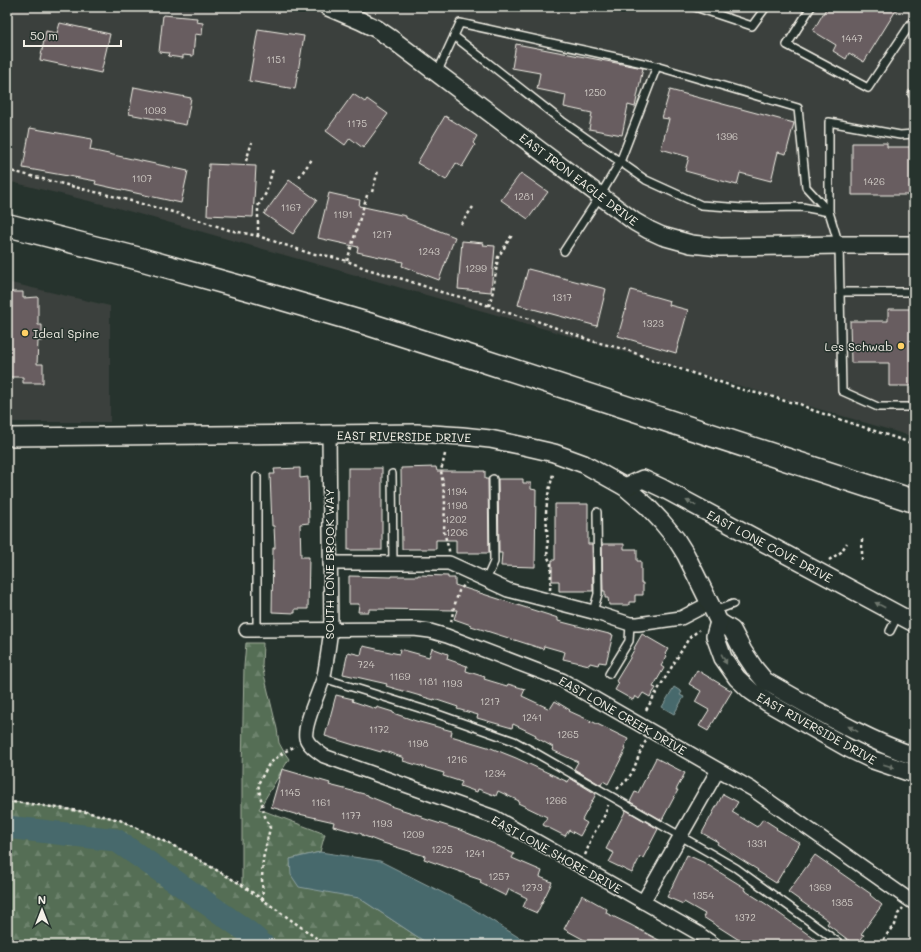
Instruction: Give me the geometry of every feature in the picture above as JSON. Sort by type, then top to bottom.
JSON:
[{"type":"highway","points":[[7,225],[140,259],[368,324],[914,501]]},
{"type":"street","name":"EAST IRON EAGLE DRIVE","points":[[328,7],[361,21],[393,40],[634,222],[662,236],[691,244],[720,247],[914,245]]},
{"type":"street","name":"EAST RIVERSIDE DRIVE","points":[[7,437],[418,433],[490,439],[554,454],[584,464],[625,487],[662,522],[676,539],[686,555],[714,612],[732,630],[743,651],[765,681],[870,739],[914,756]]},
{"type":"street","name":"SOUTH LONE BROOK WAY","points":[[307,739],[306,732],[308,722],[323,678],[327,661],[331,629],[329,434]]},
{"type":"street","name":"EAST LONE COVE DRIVE","points":[[625,487],[643,479],[662,488],[914,624]]},
{"type":"street","points":[[330,563],[450,563],[508,590],[593,612],[630,624],[681,618],[714,612]]},
{"type":"street","name":"EAST RIVERSIDE DRIVE","points":[[714,612],[715,636],[723,658],[737,678],[751,691],[767,702],[848,748],[873,760],[914,774]]},
{"type":"street","name":"EAST LONE CREEK DRIVE","points":[[252,630],[414,629],[430,631],[447,636],[562,680],[752,789],[911,902]]},
{"type":"street","name":"EAST LONE SHORE DRIVE","points":[[307,739],[314,749],[324,756],[494,817],[698,933],[714,945]]},
{"type":"street","points":[[644,902],[718,770]]},
{"type":"lane","points":[[695,7],[752,26],[766,7]]},
{"type":"lane","points":[[811,7],[787,45],[868,88],[914,19]]},
{"type":"lane","points":[[437,73],[460,23],[657,66],[798,108],[806,187],[829,212]]},
{"type":"lane","points":[[454,36],[562,121],[646,180],[702,205],[743,208],[802,207],[829,212]]},
{"type":"lane","points":[[564,251],[620,162],[657,66]]},
{"type":"lane","points":[[914,134],[900,135],[828,122],[829,212],[840,245],[842,391],[878,407],[914,407]]},
{"type":"lane","points":[[840,292],[914,292]]},
{"type":"lane","points":[[392,474],[393,563]]},
{"type":"lane","points":[[252,630],[257,477]]},
{"type":"lane","points":[[486,580],[494,562],[493,479]]},
{"type":"lane","points":[[593,612],[598,594],[597,512]]},
{"type":"lane","points":[[714,612],[732,604]]},
{"type":"lane","points":[[890,631],[898,615]]},
{"type":"lane","points":[[609,674],[629,641],[630,624]]},
{"type":"lane","points":[[323,678],[429,711],[514,741],[736,868],[842,945]]},
{"type":"path","points":[[246,161],[252,142]]},
{"type":"path","points":[[299,177],[313,158]]},
{"type":"path","points":[[258,236],[258,206],[266,193],[273,169]]},
{"type":"path","points":[[7,170],[180,214],[229,230],[258,236],[309,252],[347,261],[367,269],[441,292],[476,301],[592,341],[627,350],[746,391],[800,404],[812,410],[914,444]]},
{"type":"path","points":[[372,192],[378,171]]},
{"type":"path","points":[[347,261],[368,192]]},
{"type":"path","points":[[461,224],[473,207]]},
{"type":"path","points":[[489,306],[498,258],[512,235]]},
{"type":"path","points":[[445,454],[444,463],[441,470],[445,501],[444,532],[449,555]]},
{"type":"path","points":[[550,591],[551,564],[547,555],[546,512],[553,474]]},
{"type":"path","points":[[862,538],[862,560]]},
{"type":"path","points":[[829,560],[841,552],[847,543]]},
{"type":"path","points":[[451,622],[459,591],[468,581]]},
{"type":"path","points":[[646,710],[689,638],[699,630]]},
{"type":"path","points":[[263,900],[263,859],[270,828],[264,814],[258,784],[269,764],[284,752],[307,739]]},
{"type":"path","points":[[7,802],[86,812],[120,820],[184,850],[242,885],[326,945]]},
{"type":"path","points":[[880,945],[895,925],[898,914],[911,902]]},
{"type":"shaded area","points":[[7,7],[914,7],[914,437],[490,313],[114,207],[7,181]]},
{"type":"shaded area","points":[[7,282],[110,306],[110,422],[7,422]]},
{"type":"green space","points":[[246,643],[263,643],[262,666],[279,743],[289,759],[259,809],[325,834],[320,852],[290,859],[359,898],[430,945],[7,945],[7,802],[86,812],[120,820],[184,851],[242,885],[242,771],[244,666]]},
{"type":"water","points":[[674,687],[682,692],[680,695],[684,697],[674,714],[662,707]]},
{"type":"water","points":[[320,852],[380,861],[467,905],[531,945],[430,945],[359,898],[299,887],[291,875],[290,859]]},
{"type":"building","points":[[827,7],[898,7],[864,62],[849,53],[846,59],[833,51],[836,45],[813,31]]},
{"type":"building","points":[[163,15],[197,18],[196,22],[203,23],[202,35],[195,34],[193,56],[183,55],[183,58],[168,56],[169,53],[159,52]]},
{"type":"building","points":[[60,23],[110,34],[101,73],[40,60],[46,31],[57,33]]},
{"type":"building","points":[[258,29],[304,36],[295,89],[249,81]]},
{"type":"building","points":[[516,44],[643,68],[635,107],[628,105],[622,135],[589,129],[592,113],[564,107],[566,95],[537,89],[540,73],[512,68]]},
{"type":"building","points":[[134,87],[191,98],[186,125],[129,114]]},
{"type":"building","points":[[670,90],[794,123],[786,154],[778,152],[771,181],[740,173],[737,185],[685,171],[689,157],[661,149],[669,119],[662,118]]},
{"type":"building","points":[[353,94],[365,102],[367,99],[388,114],[363,148],[350,138],[345,145],[326,131]]},
{"type":"building","points":[[445,116],[477,136],[473,143],[475,145],[462,167],[456,163],[446,180],[417,163]]},
{"type":"building","points":[[30,128],[92,139],[90,150],[188,171],[181,203],[95,184],[96,181],[23,168]]},
{"type":"building","points":[[852,143],[887,143],[887,147],[914,147],[914,195],[852,195]]},
{"type":"building","points":[[209,164],[256,166],[253,217],[207,215]]},
{"type":"building","points":[[521,173],[548,192],[528,219],[501,200]]},
{"type":"building","points":[[289,180],[317,200],[293,234],[264,214]]},
{"type":"building","points":[[329,193],[360,200],[359,206],[406,216],[406,218],[455,237],[439,280],[402,266],[403,262],[357,252],[358,247],[318,238]]},
{"type":"building","points":[[462,241],[484,243],[483,245],[495,246],[491,292],[458,289]]},
{"type":"building","points":[[528,269],[606,289],[597,326],[518,305]]},
{"type":"building","points":[[631,290],[670,301],[669,305],[688,310],[676,353],[618,336]]},
{"type":"building","name":"Ideal Spine","points":[[7,292],[23,292],[23,298],[38,297],[38,325],[42,325],[42,341],[38,341],[37,364],[43,364],[43,383],[23,383],[23,377],[7,377]]},
{"type":"building","points":[[888,309],[914,309],[914,386],[889,386],[889,363],[851,363],[850,321],[888,321]]},
{"type":"building","points":[[436,467],[437,471],[485,471],[485,479],[488,479],[489,553],[456,553],[456,540],[436,540],[436,549],[402,549],[401,468]]},
{"type":"building","points":[[300,468],[300,478],[308,477],[309,523],[300,524],[301,557],[309,557],[308,609],[295,609],[295,613],[272,612],[273,548],[275,548],[274,526],[272,526],[270,474],[275,474],[274,469]]},
{"type":"building","points":[[348,468],[382,468],[382,550],[348,550]]},
{"type":"building","points":[[498,479],[523,479],[523,483],[531,483],[531,489],[536,490],[535,567],[501,566],[502,553],[499,553]]},
{"type":"building","points":[[555,504],[588,504],[588,544],[592,544],[593,591],[559,591],[559,581],[552,581],[552,560],[555,560]]},
{"type":"building","points":[[602,544],[624,544],[624,549],[637,549],[637,561],[641,561],[641,583],[643,583],[643,595],[635,595],[635,602],[629,602],[629,605],[609,605],[608,598],[605,598],[605,591],[603,591]]},
{"type":"building","points":[[418,575],[448,576],[448,578],[455,578],[455,585],[558,618],[558,621],[613,635],[606,663],[599,662],[598,665],[590,663],[589,665],[563,659],[565,652],[544,646],[543,649],[471,626],[454,619],[457,610],[369,609],[369,612],[358,612],[359,604],[349,604],[349,576],[392,577]]},
{"type":"building","points":[[642,634],[668,649],[665,654],[667,656],[661,666],[664,668],[653,687],[656,688],[650,697],[643,693],[639,699],[635,696],[633,700],[615,690],[619,683],[616,681]]},
{"type":"building","points":[[363,646],[399,654],[400,649],[429,657],[432,648],[448,654],[447,659],[467,666],[466,671],[485,677],[484,679],[507,686],[508,684],[525,689],[522,696],[550,709],[555,701],[570,710],[569,711],[628,739],[624,748],[626,749],[608,784],[603,781],[601,785],[574,769],[578,762],[552,750],[553,747],[535,737],[536,735],[513,724],[512,728],[477,718],[478,715],[457,709],[458,707],[434,699],[386,686],[387,684],[343,674],[348,652],[361,655]]},
{"type":"building","points":[[697,670],[732,691],[708,731],[699,726],[709,710],[695,702],[701,691],[689,684]]},
{"type":"building","points":[[336,695],[353,699],[352,701],[376,709],[377,707],[416,721],[452,731],[451,736],[491,748],[568,782],[570,778],[596,794],[582,820],[587,823],[580,836],[569,830],[565,836],[543,825],[547,817],[518,803],[519,801],[498,791],[496,796],[478,789],[477,792],[460,786],[462,782],[443,776],[444,773],[403,761],[404,758],[382,750],[381,752],[325,736]]},
{"type":"building","points":[[656,758],[685,773],[662,820],[630,802],[635,792],[638,793]]},
{"type":"building","points":[[282,769],[330,783],[329,785],[368,795],[390,806],[460,830],[514,854],[512,858],[542,871],[540,877],[552,882],[537,913],[523,907],[527,898],[509,889],[506,896],[480,883],[481,880],[424,859],[425,856],[380,842],[362,834],[333,826],[334,822],[298,815],[271,807]]},
{"type":"building","points":[[723,794],[738,802],[732,812],[757,827],[763,819],[777,828],[776,829],[800,843],[776,883],[717,844],[718,842],[702,833]]},
{"type":"building","points":[[626,810],[658,829],[643,858],[640,857],[632,873],[609,862],[614,853],[606,849]]},
{"type":"building","points":[[687,855],[703,862],[745,888],[744,890],[823,945],[747,945],[703,917],[705,914],[684,902],[683,904],[667,897]]},
{"type":"building","points":[[815,855],[871,894],[870,895],[882,905],[861,934],[864,935],[857,945],[827,924],[829,921],[788,892]]},
{"type":"building","points":[[582,895],[607,909],[606,913],[668,945],[599,945],[590,941],[590,943],[564,929]]},
{"type":"waterway","points":[[7,827],[116,840],[248,932],[263,945]]},
{"type":"place","name":"Ideal Spine","points":[[25,333]]},
{"type":"place","name":"Les Schwab","points":[[901,346]]}]
